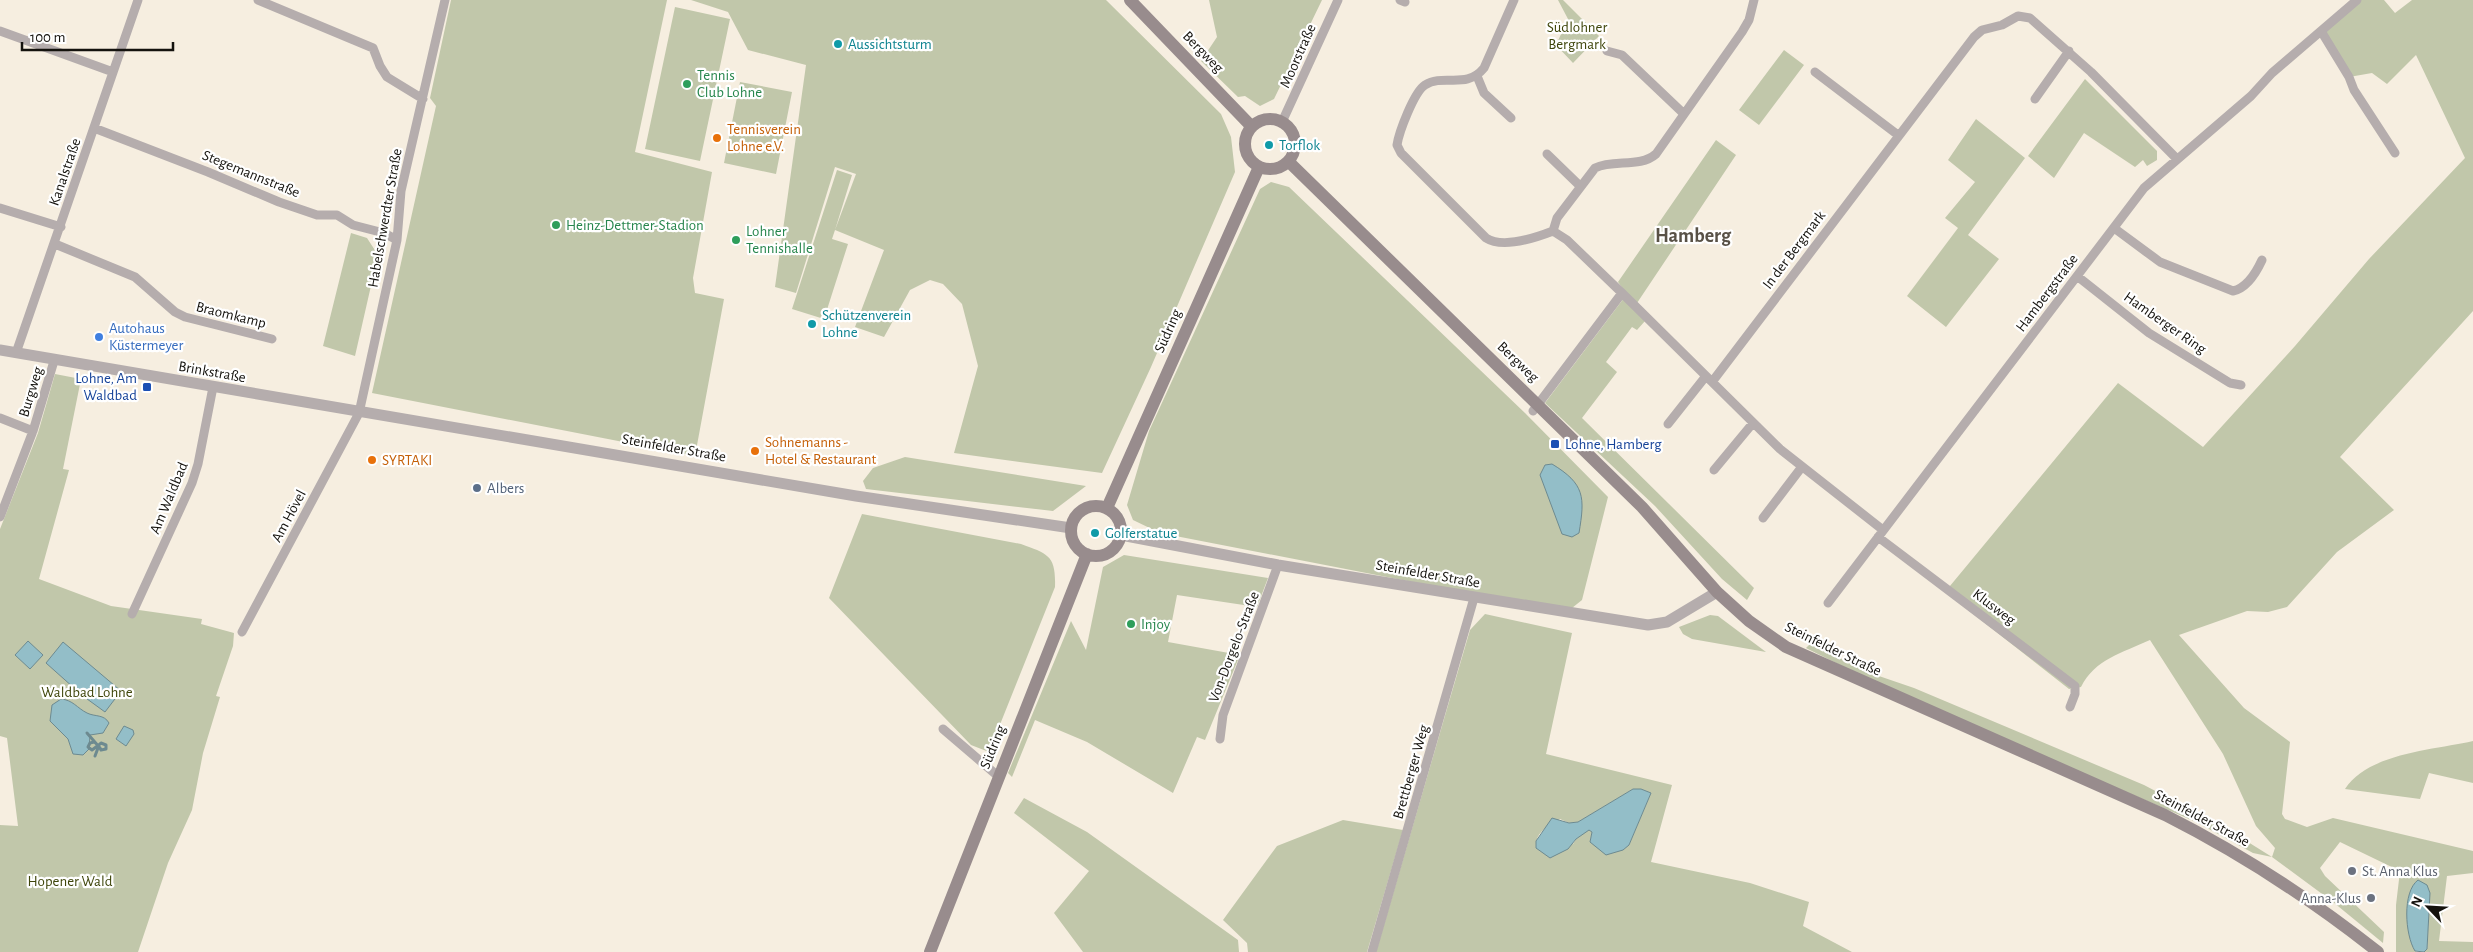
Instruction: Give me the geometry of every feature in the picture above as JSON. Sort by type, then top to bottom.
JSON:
[{"type":"main road","name":"Bergweg","points":[[1130,0],[1252,127]]},
{"type":"main road","points":[[1268,119],[1282,122],[1288,126],[1294,137],[1295,149],[1289,162],[1272,170],[1259,167],[1251,161],[1246,150],[1247,134],[1252,127],[1268,119]]},
{"type":"main road","name":"Bergweg","points":[[1289,162],[1536,408],[1642,507],[1717,592]]},
{"type":"main road","name":"Südring","points":[[1107,508],[1259,167]]},
{"type":"main road","points":[[1095,506],[1107,508],[1118,519],[1121,535],[1116,545],[1105,554],[1087,554],[1076,545],[1071,528],[1076,516],[1085,508],[1095,506]]},
{"type":"main road","name":"Südring","points":[[930,952],[1087,554]]},
{"type":"main road","name":"Steinfelder Straße","points":[[1717,592],[1750,621],[1786,648],[2165,815],[2211,838],[2273,875],[2378,952]]},
{"type":"street","name":"Kanalstraße","points":[[16,353],[138,0]]},
{"type":"street","points":[[258,0],[373,48],[380,66],[388,76],[423,99]]},
{"type":"street","name":"Habelschwerdter Straße","points":[[360,412],[398,240],[401,191],[445,0]]},
{"type":"street","name":"Moorstraße","points":[[1282,122],[1338,0]]},
{"type":"street","points":[[1514,0],[1484,68],[1477,76],[1470,80],[1432,82],[1425,85],[1418,92],[1398,138],[1397,145],[1401,153],[1492,242],[1538,237],[1553,231]]},
{"type":"street","points":[[1553,231],[1557,218],[1591,172],[1602,165],[1651,158],[1742,32],[1749,20],[1754,0]]},
{"type":"street","name":"Hambergstraße","points":[[1828,603],[2144,188],[2251,96],[2272,72],[2357,0]]},
{"type":"street","name":"In der Bergmark","points":[[1668,424],[1709,379],[1982,30],[2024,16],[2038,24],[2069,51],[2177,159]]},
{"type":"street","points":[[0,31],[113,72]]},
{"type":"street","points":[[2320,31],[2349,77],[2354,90],[2395,153]]},
{"type":"street","points":[[1607,50],[1622,55],[1683,113]]},
{"type":"street","points":[[2035,99],[2069,51]]},
{"type":"street","points":[[1815,72],[1898,135]]},
{"type":"street","points":[[1477,76],[1484,93],[1511,118]]},
{"type":"street","name":"Stegemannstraße","points":[[94,128],[279,202],[317,215],[337,215],[353,225],[384,233],[398,240]]},
{"type":"street","points":[[1547,154],[1580,186]]},
{"type":"street","points":[[0,208],[61,227]]},
{"type":"street","points":[[2114,228],[2160,262],[2233,291],[2240,289],[2256,273],[2262,260]]},
{"type":"street","points":[[1553,231],[1567,240],[1801,468],[1880,533]]},
{"type":"street","name":"Braomkamp","points":[[55,244],[135,277],[185,317],[272,339]]},
{"type":"street","name":"Hamberger Ring","points":[[2077,276],[2150,333],[2230,383],[2241,385]]},
{"type":"street","points":[[1536,408],[1622,293]]},
{"type":"street","name":"Brinkstraße","points":[[0,350],[54,361],[360,412]]},
{"type":"street","name":"Burgweg","points":[[0,517],[33,430],[54,361]]},
{"type":"street","name":"Am Waldbad","points":[[132,614],[192,483],[198,464],[212,387]]},
{"type":"street","name":"Steinfelder Straße","points":[[360,412],[452,426],[856,496],[1071,528]]},
{"type":"street","name":"Am Hövel","points":[[242,632],[360,412]]},
{"type":"street","name":"Burgweg","points":[[0,418],[33,430]]},
{"type":"street","points":[[1714,470],[1753,423]]},
{"type":"street","points":[[1763,518],[1801,468]]},
{"type":"street","name":"Klusweg","points":[[1880,533],[2075,686],[2075,694],[2070,707]]},
{"type":"street","name":"Steinfelder Straße","points":[[1121,535],[1278,565],[1648,625],[1666,622],[1717,592]]},
{"type":"street","name":"Von-Dorgelo-Straße","points":[[1220,739],[1223,715],[1278,565]]},
{"type":"street","name":"Brettberger Weg","points":[[1372,952],[1474,598]]},
{"type":"street","points":[[943,729],[999,777]]},
{"type":"green space","name":"Heinz-Dettmer-Stadion","points":[[451,0],[667,0],[635,152],[712,172],[693,278],[695,293],[724,299],[695,456],[372,393],[436,106],[430,98]]},
{"type":"green space","points":[[691,0],[1106,0],[1221,114],[1231,137],[1235,172],[1151,367],[1102,473],[954,453],[978,366],[962,304],[943,284],[930,280],[910,290],[884,337],[855,327],[884,250],[835,230],[856,174],[835,167],[796,293],[775,287],[806,65],[748,50],[728,12]]},
{"type":"green space","points":[[1209,0],[1322,0],[1274,99],[1260,106],[1245,96],[1238,97],[1201,61],[1217,37]]},
{"type":"green space","name":"Südlohner Bergmark","points":[[1558,0],[1563,0],[1599,36],[1573,63],[1556,45],[1568,19]]},
{"type":"green space","points":[[2357,0],[2384,0],[2395,13],[2412,0],[2473,0],[2473,311],[2340,457],[2394,510],[2337,552],[2287,607],[2268,612],[2247,611],[2179,635],[2244,708],[2290,742],[2282,814],[2285,819],[2307,827],[2333,818],[2473,851],[2473,873],[2447,876],[2439,941],[2473,942],[2473,952],[2424,952],[2427,949],[2430,893],[2415,951],[2417,952],[2396,952],[2396,905],[2400,871],[2340,842],[2320,868],[2325,876],[2384,932],[2383,943],[2333,902],[2272,857],[2275,848],[2256,826],[2223,754],[2150,640],[2110,658],[2087,677],[2081,687],[2069,689],[1945,592],[2118,383],[2203,447],[2295,346],[2369,259],[2465,158],[2416,55],[2387,84],[2372,73],[2349,77],[2321,31]]},
{"type":"green space","name":"Tennis Club Lohne","points":[[675,7],[730,19],[700,161],[645,149]]},
{"type":"green space","points":[[1784,50],[1804,65],[1759,125],[1739,110]]},
{"type":"green space","points":[[2085,79],[2157,151],[2157,160],[2147,166],[2143,160],[2135,167],[2084,133],[2054,178],[2028,156]]},
{"type":"green space","name":"Tennis Club Lohne","points":[[740,82],[792,92],[776,174],[724,163]]},
{"type":"green space","points":[[1976,119],[2025,158],[1968,235],[1999,259],[1946,327],[1907,296],[1958,228],[1945,218],[1975,182],[1948,160]]},
{"type":"green space","points":[[1716,140],[1736,155],[1633,309],[1645,321],[1637,330],[1632,327],[1606,362],[1617,372],[1582,418],[1754,588],[1747,600],[1722,579],[1655,506],[1545,403],[1627,294],[1618,282]]},
{"type":"green space","points":[[837,170],[852,175],[832,239],[848,244],[824,319],[792,309]]},
{"type":"green space","points":[[1271,182],[1289,187],[1525,413],[1608,497],[1582,600],[1572,608],[1464,592],[1160,533],[1133,520],[1127,505],[1149,431],[1260,189]]},
{"type":"green space","points":[[351,233],[367,238],[378,255],[355,356],[323,346]]},
{"type":"green space","points":[[55,374],[81,379],[63,469],[69,470],[39,579],[111,606],[202,619],[201,624],[234,633],[233,646],[216,696],[220,697],[203,753],[192,810],[168,863],[138,952],[0,952],[0,825],[18,826],[7,738],[0,736],[0,529],[38,433]]},
{"type":"green space","points":[[905,457],[1086,486],[1053,511],[866,489],[863,481],[873,468]]},
{"type":"green space","points":[[862,514],[1021,544],[1038,550],[1052,562],[1055,587],[989,752],[971,745],[829,598]]},
{"type":"green space","points":[[1124,555],[1268,578],[1257,607],[1177,595],[1168,642],[1240,655],[1205,740],[1197,737],[1173,793],[1087,742],[1035,720],[1012,777],[1008,773],[1071,621],[1086,650],[1103,567]]},
{"type":"green space","points":[[1485,614],[1572,633],[1546,754],[1672,785],[1651,862],[1750,883],[1809,902],[1803,926],[1852,952],[1376,952],[1470,630]],"holes":[[[1633,789],[1651,793],[1629,845],[1590,842],[1592,832],[1589,829],[1576,839],[1573,844],[1536,848],[1536,842],[1540,834],[1546,827],[1560,819],[1569,823],[1578,822]]]},
{"type":"green space","points":[[1710,615],[1718,616],[1766,652],[1692,639],[1683,634],[1679,627]]},
{"type":"green space","points":[[1810,644],[1876,675],[1914,688],[2144,785],[2224,827],[2272,857],[2253,853],[2196,822],[1894,692],[1806,648]]},
{"type":"green space","points":[[2473,741],[2473,783],[2429,773],[2420,799],[2345,789],[2356,777],[2385,760]]},
{"type":"green space","points":[[1024,798],[1087,832],[1238,940],[1239,952],[1083,952],[1054,913],[1089,871],[1014,813]]},
{"type":"green space","points":[[1343,820],[1403,830],[1367,952],[1248,952],[1247,943],[1223,920],[1277,846]]},
{"type":"water","points":[[1552,464],[1571,478],[1577,485],[1580,493],[1582,510],[1579,533],[1572,537],[1562,534],[1540,475],[1545,465]]},
{"type":"water","points":[[28,641],[43,655],[30,669],[15,655]]},
{"type":"water","points":[[63,642],[121,691],[105,712],[83,696],[46,663]]},
{"type":"water","points":[[61,699],[72,703],[87,713],[105,718],[109,723],[103,733],[90,735],[89,749],[83,755],[73,754],[68,739],[50,721],[52,705]]},
{"type":"water","points":[[124,726],[133,730],[134,734],[126,746],[116,739]]},
{"type":"water","points":[[1633,789],[1641,789],[1651,793],[1629,845],[1623,850],[1606,855],[1590,842],[1592,832],[1589,830],[1576,839],[1568,849],[1550,858],[1536,848],[1536,841],[1552,818],[1569,823],[1578,822]]},
{"type":"water","points":[[2418,880],[2427,885],[2430,893],[2427,949],[2424,952],[2415,951],[2407,925],[2409,894]]},
{"type":"waterway","points":[[87,733],[100,748],[101,750],[106,749],[106,745],[101,743],[100,744],[92,750],[88,747],[90,743],[94,742],[96,744],[97,744],[97,745],[98,746],[95,756]]},
{"type":"place","name":"Aussichtsturm","points":[[838,44]]},
{"type":"place","name":"Tennis Club Lohne","points":[[687,84]]},
{"type":"place","name":"Tennisverein Lohne e.V.","points":[[717,138]]},
{"type":"place","name":"Torflok","points":[[1269,145]]},
{"type":"place","name":"Heinz-Dettmer-Stadion","points":[[556,225]]},
{"type":"place","name":"Lohner Tennishalle","points":[[736,240]]},
{"type":"place","name":"Schützenverein Lohne","points":[[812,324]]},
{"type":"place","name":"Autohaus Küstermeyer","points":[[99,337]]},
{"type":"place","name":"Lohne, Am Waldbad","points":[[147,387]]},
{"type":"place","name":"Lohne, Hamberg","points":[[1555,444]]},
{"type":"place","name":"Sohnemanns - Hotel & Restaurant","points":[[755,451]]},
{"type":"place","name":"SYRTAKI","points":[[372,460]]},
{"type":"place","name":"Albers","points":[[477,488]]},
{"type":"place","name":"Golferstatue","points":[[1095,533]]},
{"type":"place","name":"Injoy","points":[[1131,624]]},
{"type":"place","name":"St. Anna Klus","points":[[2352,871]]},
{"type":"place","name":"Anna-Klus","points":[[2371,898]]},
{"type":"district","name":"Hamberg","points":[[1693,236]]},
{"type":"park label","name":"Waldbad Lohne","points":[[87,692]]},
{"type":"park label","name":"Hopener Wald","points":[[70,881]]}]
